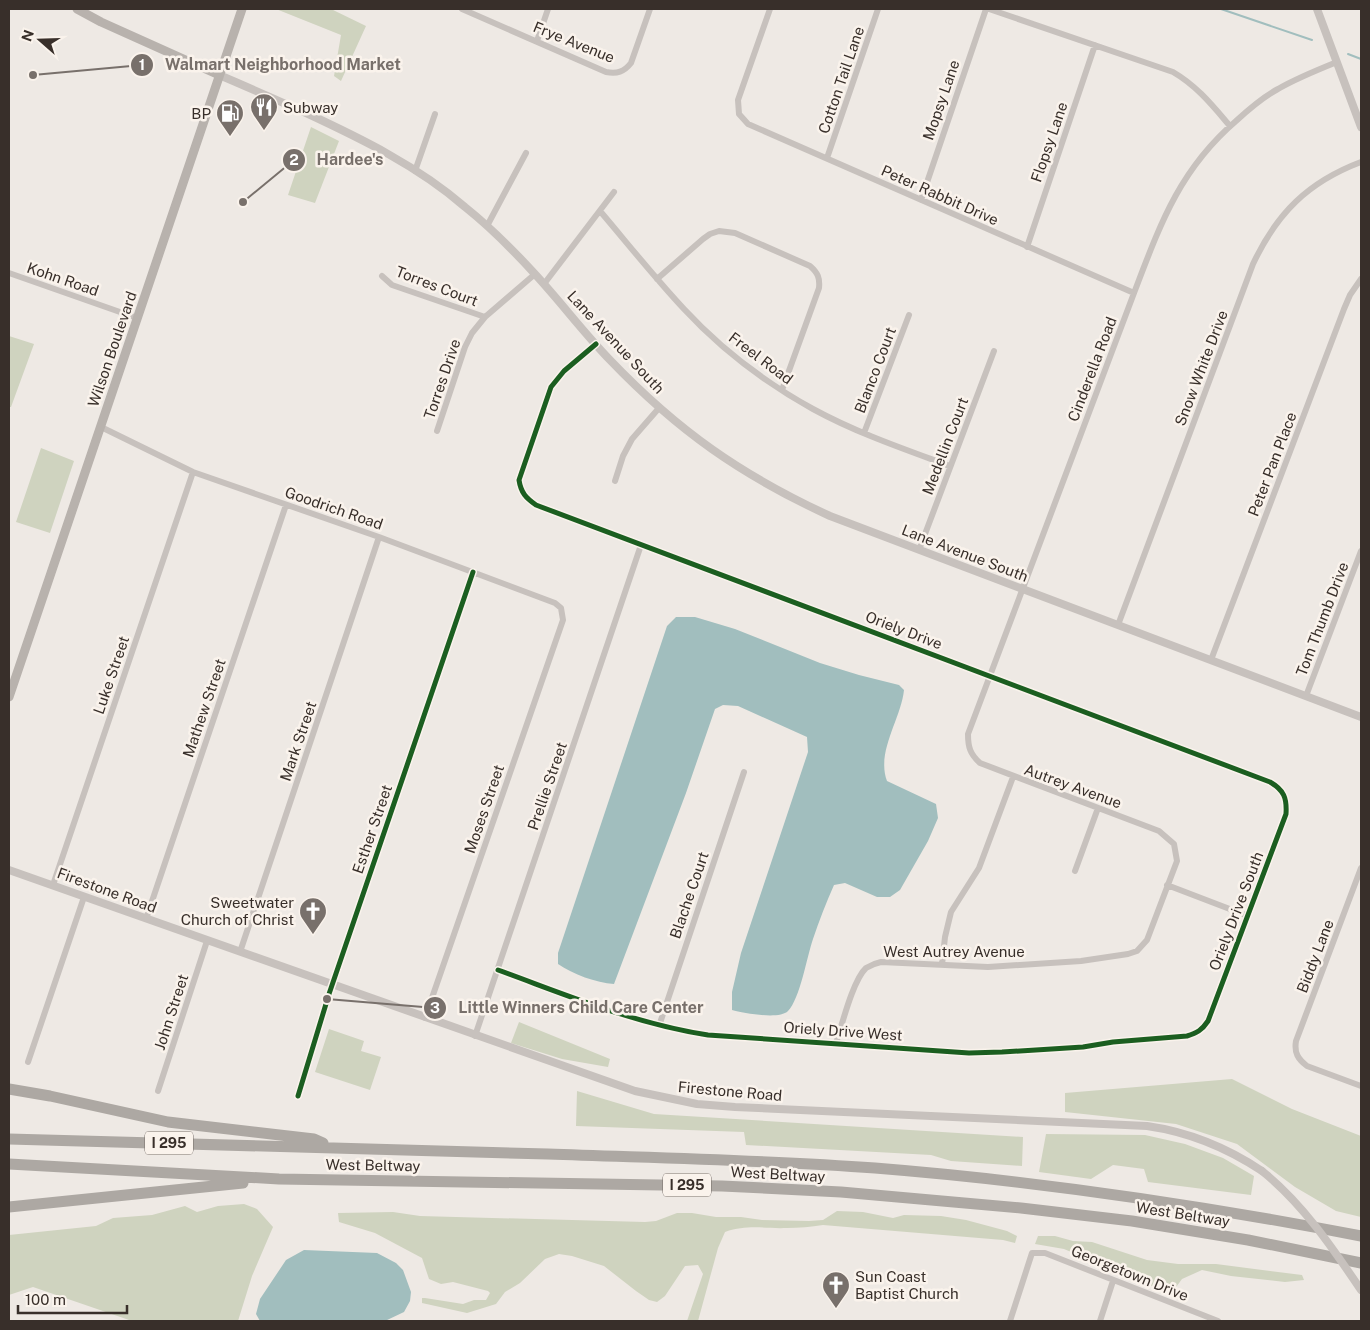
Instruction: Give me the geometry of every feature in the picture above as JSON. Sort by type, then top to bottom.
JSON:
[{"type":"highway","points":[[9,1089],[168,1122],[314,1139],[328,1147]]},
{"type":"highway","name":"West Beltway","points":[[9,1139],[328,1147],[786,1163],[896,1170],[1042,1185],[1141,1198],[1220,1210],[1361,1236]]},
{"type":"highway","name":"West Beltway","points":[[9,1164],[279,1179],[722,1186],[840,1192],[1012,1207],[1132,1221],[1248,1240],[1361,1263]]},
{"type":"highway","points":[[9,1207],[279,1179]]},
{"type":"main road","name":"Lane Avenue South","points":[[77,9],[100,22],[220,75]]},
{"type":"main road","name":"Wilson Boulevard","points":[[9,697],[242,9]]},
{"type":"street","name":"Frye Avenue","points":[[462,9],[606,72],[614,73],[627,69],[631,63],[650,9]]},
{"type":"street","points":[[537,42],[548,9]]},
{"type":"street","name":"Peter Rabbit Drive","points":[[770,9],[738,100],[739,114],[748,124],[1134,293]]},
{"type":"street","name":"Cotton Tail Lane","points":[[827,158],[878,9]]},
{"type":"street","points":[[987,9],[1164,68],[1179,75],[1203,94],[1230,126]]},
{"type":"street","name":"Mopsy Lane","points":[[921,200],[987,9]]},
{"type":"street","points":[[1317,9],[1361,127]]},
{"type":"street","name":"Flopsy Lane","points":[[1027,247],[1095,45]]},
{"type":"street","name":"Cinderella Road","points":[[972,756],[968,745],[968,734],[1134,293],[1160,226],[1175,196],[1204,152],[1250,108],[1296,79],[1338,62]]},
{"type":"street","name":"Lane Avenue South","points":[[220,75],[358,137],[415,171],[463,205],[535,274],[596,344],[659,408],[686,432],[768,486],[830,516],[1361,717]]},
{"type":"street","points":[[415,171],[435,114]]},
{"type":"street","points":[[487,226],[526,153]]},
{"type":"street","name":"Snow White Drive","points":[[1118,625],[1253,264],[1261,248],[1278,222],[1306,193],[1324,180],[1361,162]]},
{"type":"street","points":[[544,284],[614,192]]},
{"type":"street","name":"Freel Road","points":[[600,211],[685,310],[716,340],[782,390],[814,409],[864,433],[950,466]]},
{"type":"street","points":[[657,279],[710,234],[719,231],[735,233],[810,266],[819,276],[820,288],[782,390]]},
{"type":"street","name":"Kohn Road","points":[[9,273],[137,318]]},
{"type":"street","name":"Torres Drive","points":[[437,431],[468,340],[485,317],[535,274]]},
{"type":"street","name":"Torres Court","points":[[382,276],[392,284],[485,317]]},
{"type":"street","name":"Peter Pan Place","points":[[1211,660],[1344,309],[1350,295],[1361,279]]},
{"type":"street","name":"Blanco Court","points":[[864,433],[909,315]]},
{"type":"street","name":"Oriely Drive","points":[[596,344],[564,371],[551,387],[521,472],[520,487],[527,500],[641,545],[1270,782],[1279,787],[1283,792]]},
{"type":"street","name":"Medellin Court","points":[[919,550],[994,351]]},
{"type":"street","points":[[614,481],[632,438],[659,408]]},
{"type":"street","name":"Goodrich Road","points":[[100,427],[193,472],[473,572],[555,603],[561,608]]},
{"type":"street","name":"Luke Street","points":[[52,886],[193,472]]},
{"type":"street","name":"Mathew Street","points":[[146,919],[286,505]]},
{"type":"street","name":"Mark Street","points":[[240,952],[380,538]]},
{"type":"street","name":"Prellie Street","points":[[475,1036],[641,545]]},
{"type":"street","name":"Tom Thumb Drive","points":[[1306,696],[1361,551]]},
{"type":"street","name":"Esther Street","points":[[298,1096],[332,985],[473,572]]},
{"type":"street","name":"Moses Street","points":[[425,1018],[563,620],[561,608]]},
{"type":"street","name":"Autrey Avenue","points":[[972,756],[980,763],[1013,777],[1159,831],[1174,844],[1176,861],[1167,885]]},
{"type":"street","name":"Blache Court","points":[[659,1026],[744,772]]},
{"type":"street","points":[[942,965],[945,936],[952,912],[979,868],[1013,777]]},
{"type":"street","name":"Oriely Drive South","points":[[1196,1034],[1208,1021],[1286,814],[1287,802],[1283,792]]},
{"type":"street","points":[[1075,871],[1098,808]]},
{"type":"street","name":"Biddy Lane","points":[[1361,868],[1296,1041],[1296,1054],[1308,1066],[1361,1086]]},
{"type":"street","name":"Firestone Road","points":[[9,870],[635,1091],[680,1101],[736,1107],[1147,1126],[1190,1135],[1210,1142],[1240,1157],[1262,1170],[1280,1186],[1296,1202],[1361,1290]]},
{"type":"street","points":[[1167,885],[1248,916]]},
{"type":"street","name":"West Autrey Avenue","points":[[836,1043],[857,981],[867,968],[881,962],[988,967],[1081,961],[1128,954],[1137,951],[1147,940],[1167,885]]},
{"type":"street","points":[[28,1062],[84,897]]},
{"type":"street","name":"John Street","points":[[158,1091],[207,941]]},
{"type":"street","name":"Oriely Drive West","points":[[498,970],[659,1026],[708,1035],[969,1052],[1002,1052],[1083,1047],[1113,1042],[1196,1034]]},
{"type":"street","name":"Georgetown Drive","points":[[1010,1321],[1032,1252],[1044,1253],[1218,1321]]},
{"type":"street","points":[[1100,1321],[1113,1281]]},
{"type":"green space","points":[[276,9],[331,9],[366,26],[341,81],[334,76],[341,35]]},
{"type":"green space","points":[[311,127],[339,141],[315,203],[288,195]]},
{"type":"green space","points":[[9,336],[34,344],[11,407],[9,407]]},
{"type":"green space","points":[[41,448],[74,461],[50,533],[16,522]]},
{"type":"green space","points":[[519,1022],[610,1059],[608,1067],[562,1059],[511,1043]]},
{"type":"green space","points":[[329,1029],[364,1041],[361,1051],[381,1057],[370,1090],[315,1072]]},
{"type":"green space","points":[[1232,1079],[1292,1109],[1361,1136],[1361,1217],[1336,1211],[1295,1187],[1237,1144],[1176,1124],[1065,1112],[1065,1093]]},
{"type":"green space","points":[[577,1091],[654,1114],[1023,1137],[1022,1166],[951,1161],[931,1155],[746,1145],[744,1132],[576,1126]]},
{"type":"green space","points":[[1046,1134],[1145,1135],[1185,1144],[1223,1158],[1254,1176],[1251,1195],[1148,1182],[1144,1169],[1113,1165],[1091,1179],[1039,1172]]},
{"type":"green space","points":[[244,1204],[257,1209],[273,1227],[252,1276],[238,1321],[132,1321],[33,1287],[9,1295],[9,1235],[96,1226],[113,1218],[152,1215],[185,1206],[197,1212],[218,1206]]},
{"type":"green space","points":[[837,1211],[863,1212],[893,1218],[904,1215],[941,1216],[966,1220],[1007,1231],[1017,1236],[1015,1243],[1003,1240],[823,1225],[796,1228],[749,1227],[725,1232],[718,1248],[698,1321],[687,1321],[703,1274],[698,1265],[685,1266],[665,1296],[657,1302],[649,1300],[604,1266],[559,1254],[545,1259],[520,1283],[505,1292],[496,1304],[467,1313],[422,1303],[422,1298],[425,1298],[463,1304],[474,1300],[486,1300],[490,1293],[453,1282],[441,1284],[429,1279],[422,1258],[375,1233],[339,1222],[338,1213],[393,1212],[420,1216],[645,1222],[656,1221],[677,1213],[762,1220],[809,1221],[823,1220]]},
{"type":"green space","points":[[1038,1236],[1055,1236],[1073,1241],[1092,1242],[1147,1260],[1178,1264],[1216,1264],[1302,1275],[1304,1280],[1285,1282],[1231,1276],[1202,1270],[1182,1279],[1171,1294],[1064,1249],[1035,1244]]},
{"type":"water","points":[[676,617],[695,617],[735,629],[820,663],[899,685],[904,690],[887,747],[884,770],[887,781],[936,804],[938,818],[928,841],[900,890],[890,897],[877,897],[845,883],[834,885],[813,939],[796,997],[788,1011],[784,1014],[761,1015],[732,1010],[732,992],[741,953],[808,752],[807,737],[738,706],[723,705],[715,709],[686,793],[614,984],[585,977],[558,964],[558,953],[667,626]]},
{"type":"water","points":[[304,1250],[377,1253],[396,1263],[403,1270],[411,1292],[410,1301],[404,1312],[385,1321],[260,1321],[256,1314],[260,1299],[286,1260]]},
{"type":"waterway","points":[[1221,9],[1312,40]]},
{"type":"waterway","points":[[1348,54],[1361,59]]},
{"type":"cycle path","points":[[498,970],[628,1016],[654,1024],[708,1035],[969,1053],[1083,1047],[1113,1042],[1187,1036],[1199,1031],[1208,1021],[1286,814],[1284,795],[1279,788],[1270,782],[536,505],[524,495],[519,480],[551,387],[564,371],[596,344]]},
{"type":"cycle path","points":[[298,1096],[329,994],[473,572]]},
{"type":"place","name":"Walmart Neighborhood Market","points":[[33,75]]},
{"type":"place","name":"Subway","points":[[264,131]]},
{"type":"place","name":"BP","points":[[230,137]]},
{"type":"place","name":"Hardee's","points":[[243,202]]},
{"type":"place","name":"Sweetwater Church of Christ","points":[[313,935]]},
{"type":"place","name":"Little Winners Child Care Center","points":[[327,999]]},
{"type":"place","name":"Sun Coast Baptist Church","points":[[836,1309]]}]
